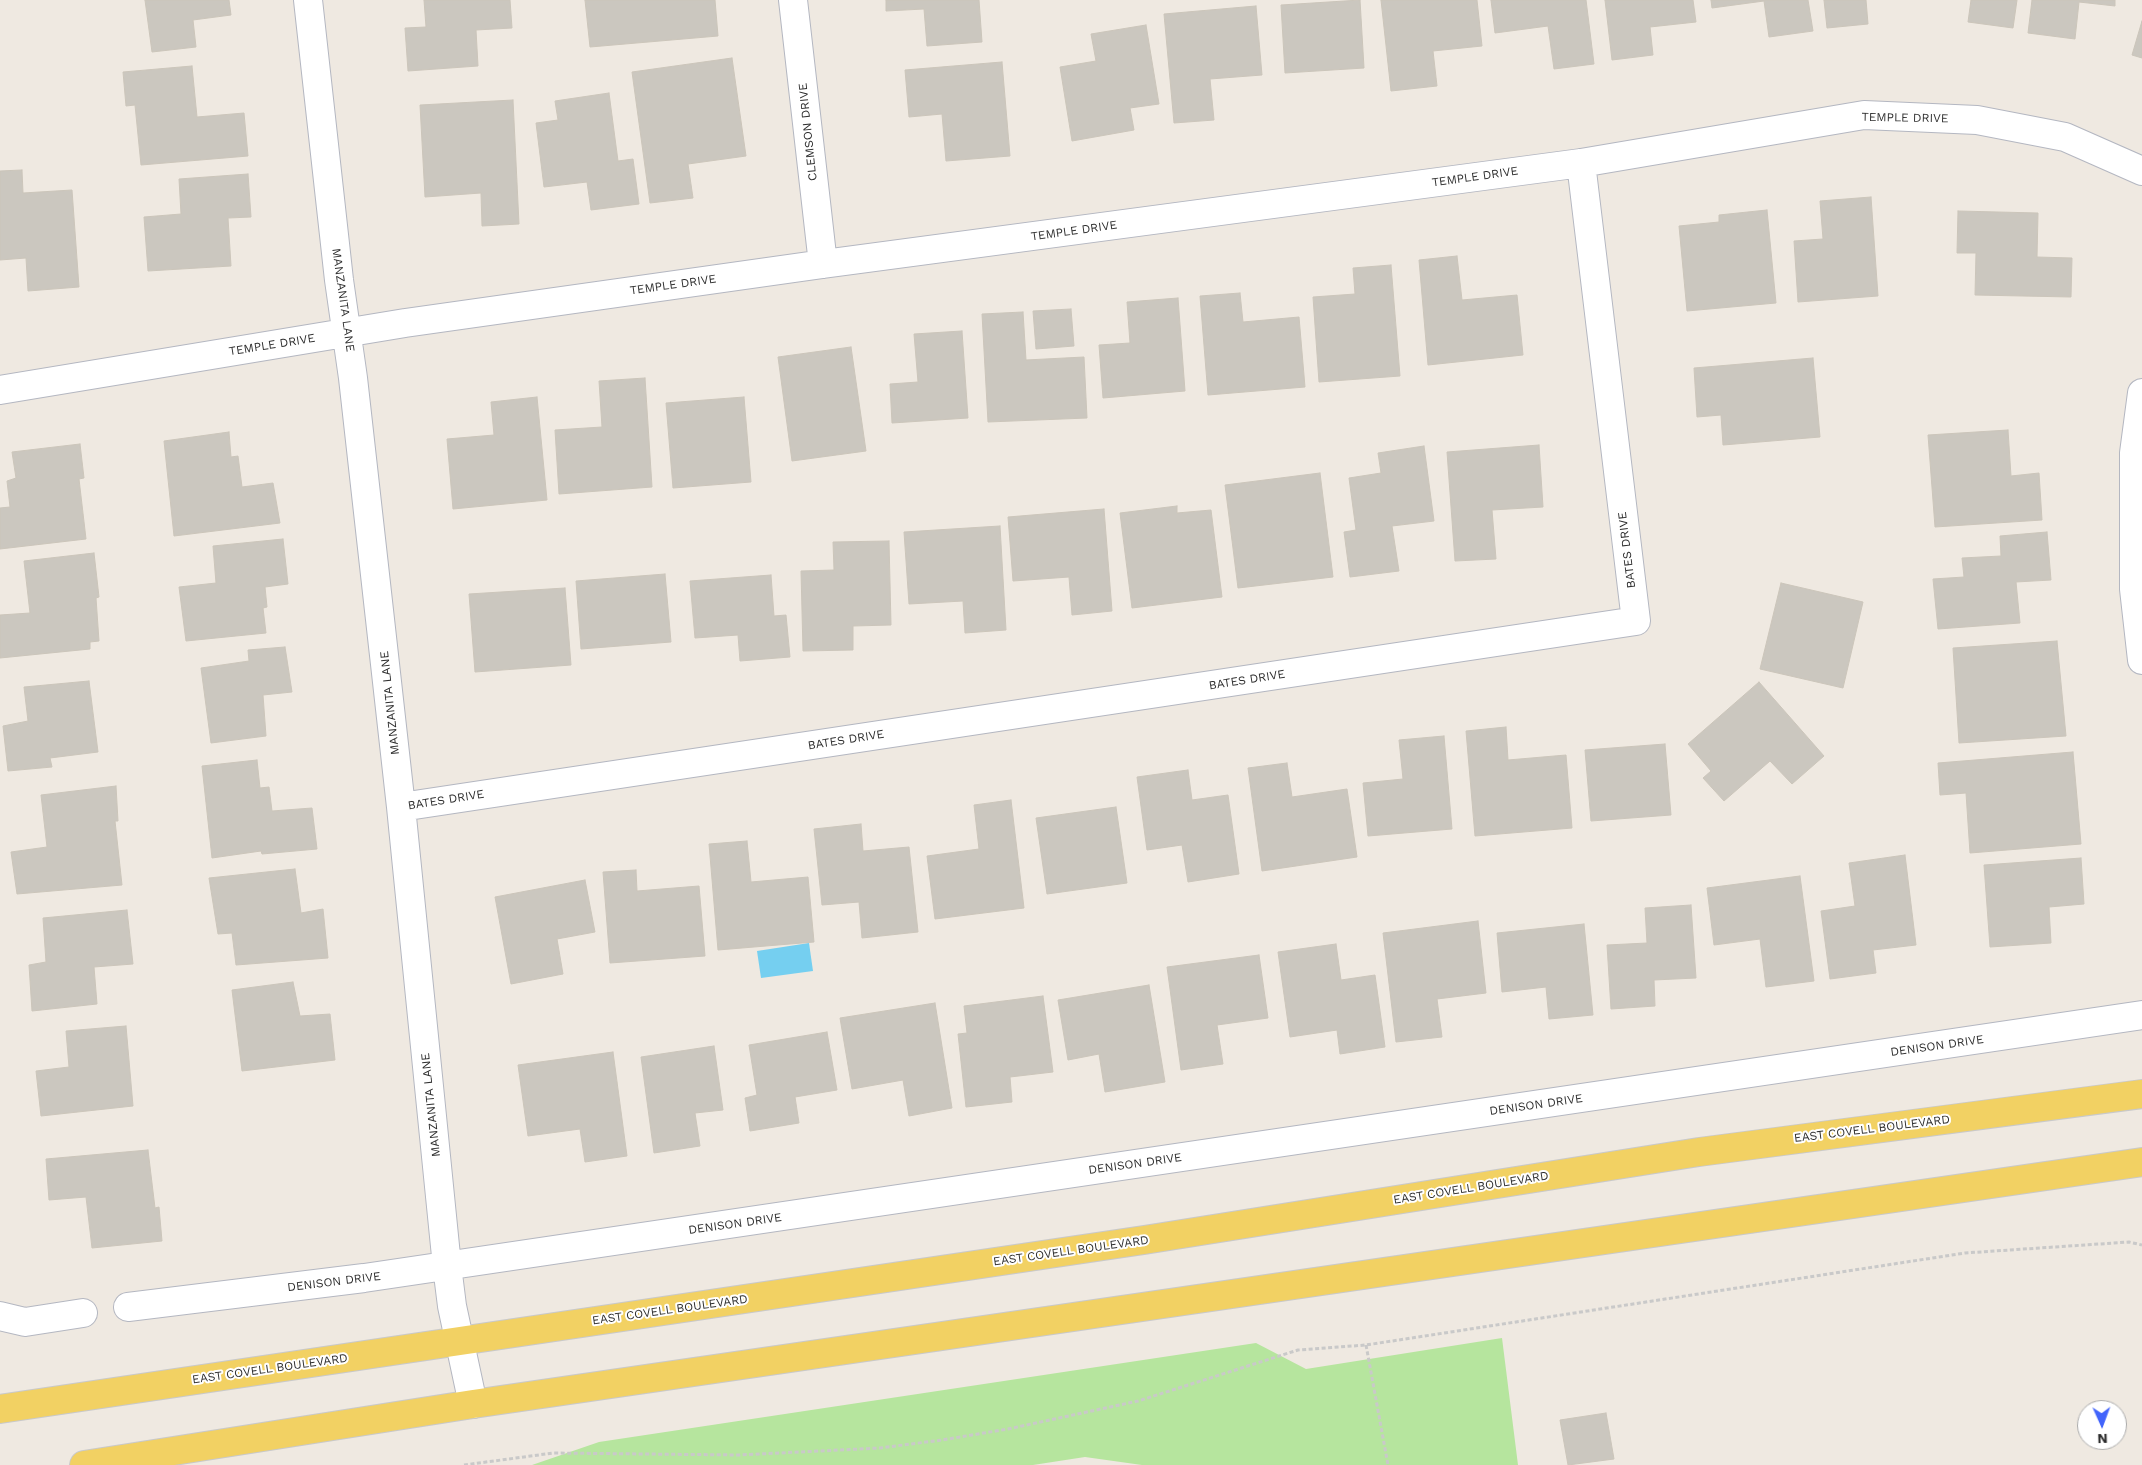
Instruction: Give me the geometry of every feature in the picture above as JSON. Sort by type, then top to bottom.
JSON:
[{"type":"main road","name":"EAST COVELL BOULEVARD","points":[[0,1409],[1144,1240],[1699,1152],[2142,1094]]},
{"type":"main road","points":[[84,1465],[473,1404],[2142,1162]]},
{"type":"street","name":"MANZANITA LANE","points":[[308,0],[401,807],[447,1266],[459,1340],[473,1404]]},
{"type":"street","name":"CLEMSON DRIVE","points":[[794,0],[823,264]]},
{"type":"street","name":"TEMPLE DRIVE","points":[[0,390],[346,332],[823,264],[1581,163],[1864,115],[1977,120],[2065,137],[2142,171]]},
{"type":"street","name":"BATES DRIVE","points":[[401,807],[1636,621],[1581,163]]},
{"type":"street","points":[[2142,393],[2134,462],[2134,589],[2142,660]]},
{"type":"street","name":"DENISON DRIVE","points":[[128,1307],[447,1266],[2142,1015]]},
{"type":"street","points":[[0,1316],[25,1322],[83,1313]]},
{"type":"path","points":[[464,1465],[553,1453],[739,1455],[880,1448],[942,1440],[1008,1429],[1138,1401],[1298,1350],[1366,1345],[1965,1253],[2129,1242],[2142,1246]]},
{"type":"path","points":[[1366,1345],[1388,1465]]},
{"type":"green space","points":[[1502,1338],[1518,1465],[1142,1465],[1085,1457],[1033,1465],[532,1465],[599,1442],[1256,1343],[1306,1369]]},
{"type":"water","points":[[809,943],[813,971],[761,978],[757,951]]},
{"type":"building","points":[[145,0],[229,0],[231,15],[193,20],[196,47],[152,52]]},
{"type":"building","points":[[424,0],[510,0],[512,28],[476,30],[478,66],[408,71],[405,28],[426,27]]},
{"type":"building","points":[[585,0],[715,0],[718,36],[590,47]]},
{"type":"building","points":[[886,0],[979,0],[982,42],[927,46],[924,9],[886,11]]},
{"type":"building","points":[[1360,0],[1364,68],[1285,73],[1281,5]]},
{"type":"building","points":[[1381,0],[1477,0],[1482,46],[1433,51],[1437,86],[1391,91]]},
{"type":"building","points":[[1491,0],[1586,0],[1594,64],[1554,69],[1548,26],[1495,33]]},
{"type":"building","points":[[1605,0],[1693,0],[1696,22],[1650,27],[1653,55],[1612,60]]},
{"type":"building","points":[[1711,0],[1808,0],[1813,31],[1769,37],[1764,1],[1712,8]]},
{"type":"building","points":[[1824,0],[1866,0],[1868,24],[1827,28]]},
{"type":"building","points":[[1971,0],[2017,0],[2013,28],[1968,22]]},
{"type":"building","points":[[2032,0],[2115,0],[2115,6],[2079,2],[2075,39],[2028,33]]},
{"type":"building","points":[[1256,6],[1262,75],[1210,79],[1214,120],[1174,123],[1164,14]]},
{"type":"building","points":[[2142,21],[2142,58],[2132,55]]},
{"type":"building","points":[[1146,25],[1159,104],[1130,108],[1134,130],[1072,141],[1060,67],[1096,61],[1091,34]]},
{"type":"building","points":[[732,58],[746,156],[688,164],[693,198],[650,203],[632,72]]},
{"type":"building","points":[[1002,62],[1010,156],[946,161],[942,114],[909,117],[905,70]]},
{"type":"building","points":[[192,66],[197,117],[244,113],[248,156],[141,165],[135,105],[126,106],[123,72]]},
{"type":"building","points":[[609,93],[618,161],[633,159],[639,204],[591,210],[587,182],[544,187],[536,123],[558,120],[555,101]]},
{"type":"building","points":[[513,100],[519,224],[482,226],[481,193],[425,197],[420,105]]},
{"type":"building","points":[[22,170],[23,193],[72,190],[79,287],[28,291],[26,258],[0,260],[0,171]]},
{"type":"building","points":[[248,174],[251,217],[228,218],[231,266],[148,271],[144,217],[181,214],[179,179]]},
{"type":"building","points":[[1871,197],[1878,296],[1798,302],[1794,241],[1823,239],[1820,201]]},
{"type":"building","points":[[1767,210],[1776,303],[1687,311],[1679,226],[1719,222],[1719,215]]},
{"type":"building","points":[[1958,211],[2038,213],[2037,257],[2072,258],[2071,297],[1975,295],[1976,253],[1957,253]]},
{"type":"building","points":[[1457,256],[1462,300],[1517,295],[1523,355],[1428,365],[1419,260]]},
{"type":"building","points":[[1391,265],[1400,376],[1319,382],[1313,297],[1355,294],[1353,268]]},
{"type":"building","points":[[1240,293],[1243,322],[1299,317],[1305,387],[1208,395],[1200,296]]},
{"type":"building","points":[[1178,298],[1185,391],[1103,398],[1099,345],[1130,343],[1127,302]]},
{"type":"building","points":[[1071,309],[1074,346],[1036,349],[1033,311]]},
{"type":"building","points":[[1023,312],[1026,360],[1084,357],[1087,418],[988,422],[982,314]]},
{"type":"building","points":[[962,331],[968,418],[892,423],[890,384],[918,382],[914,334]]},
{"type":"building","points":[[851,347],[866,451],[792,461],[778,357]]},
{"type":"building","points":[[1813,358],[1820,437],[1723,445],[1721,415],[1697,417],[1694,368]]},
{"type":"building","points":[[645,378],[652,487],[559,494],[555,430],[602,427],[599,381]]},
{"type":"building","points":[[537,397],[547,500],[453,509],[447,439],[494,435],[491,402]]},
{"type":"building","points":[[744,397],[751,482],[673,488],[666,403]]},
{"type":"building","points":[[2008,430],[2011,476],[2039,473],[2042,520],[1935,527],[1928,435]]},
{"type":"building","points":[[229,432],[231,457],[238,456],[242,487],[273,483],[280,523],[174,536],[164,441]]},
{"type":"building","points":[[80,444],[84,478],[79,479],[86,539],[0,549],[0,508],[10,507],[7,481],[16,478],[12,452]]},
{"type":"building","points":[[1539,445],[1543,507],[1492,510],[1496,559],[1455,561],[1447,452]]},
{"type":"building","points":[[1424,446],[1434,521],[1392,526],[1399,571],[1350,577],[1344,532],[1356,530],[1349,478],[1381,473],[1378,453]]},
{"type":"building","points":[[1320,473],[1333,577],[1238,588],[1225,485]]},
{"type":"building","points":[[1177,506],[1177,513],[1211,510],[1222,597],[1132,608],[1120,513]]},
{"type":"building","points":[[1104,509],[1112,611],[1072,615],[1069,577],[1013,581],[1008,517]]},
{"type":"building","points":[[1000,526],[1006,630],[965,633],[963,601],[909,604],[904,532]]},
{"type":"building","points":[[2047,532],[2051,580],[2016,582],[2020,623],[1938,629],[1933,579],[1964,577],[1962,558],[2001,556],[2000,536]]},
{"type":"building","points":[[283,539],[288,584],[265,587],[267,607],[263,608],[266,633],[186,641],[179,587],[216,583],[213,546]]},
{"type":"building","points":[[889,541],[891,625],[853,626],[853,650],[803,651],[801,571],[834,570],[833,542]]},
{"type":"building","points":[[94,553],[99,597],[96,598],[99,641],[90,642],[90,649],[0,658],[0,615],[30,613],[24,561]]},
{"type":"building","points":[[665,574],[671,642],[581,649],[576,581]]},
{"type":"building","points":[[771,575],[774,616],[786,615],[790,657],[740,661],[738,635],[695,638],[690,581]]},
{"type":"building","points":[[1781,583],[1863,602],[1843,688],[1760,669]]},
{"type":"building","points":[[565,588],[571,665],[475,672],[469,594]]},
{"type":"building","points":[[2057,641],[2066,736],[1959,743],[1953,648]]},
{"type":"building","points":[[285,647],[292,692],[263,695],[266,736],[211,743],[201,668],[249,661],[248,650]]},
{"type":"building","points":[[89,681],[98,752],[50,758],[52,767],[8,771],[3,726],[28,721],[24,687]]},
{"type":"building","points":[[1759,682],[1824,756],[1792,784],[1770,761],[1724,801],[1703,778],[1711,771],[1688,744]]},
{"type":"building","points":[[1506,727],[1508,760],[1566,755],[1572,828],[1475,836],[1466,731]]},
{"type":"building","points":[[1444,736],[1452,829],[1368,836],[1363,783],[1403,779],[1399,740]]},
{"type":"building","points":[[1665,744],[1671,815],[1591,821],[1585,750]]},
{"type":"building","points":[[2073,752],[2081,844],[1970,853],[1966,793],[1940,795],[1938,763]]},
{"type":"building","points":[[257,760],[260,788],[269,787],[272,811],[312,808],[317,849],[262,854],[261,851],[212,858],[202,766]]},
{"type":"building","points":[[1287,763],[1292,797],[1347,789],[1357,857],[1262,871],[1248,768]]},
{"type":"building","points":[[1188,770],[1192,800],[1228,795],[1239,874],[1188,882],[1182,845],[1147,850],[1137,777]]},
{"type":"building","points":[[116,786],[118,821],[115,821],[122,885],[17,894],[11,852],[47,847],[41,795]]},
{"type":"building","points":[[1011,800],[1024,908],[935,919],[927,856],[979,849],[974,805]]},
{"type":"building","points":[[1116,807],[1127,883],[1047,894],[1036,818]]},
{"type":"building","points":[[861,824],[863,851],[909,847],[918,932],[862,938],[859,902],[822,905],[814,829]]},
{"type":"building","points":[[747,841],[751,882],[808,877],[814,942],[718,950],[709,844]]},
{"type":"building","points":[[1905,855],[1916,945],[1873,950],[1876,973],[1830,979],[1821,911],[1855,906],[1849,863]]},
{"type":"building","points":[[2081,858],[2084,904],[2049,907],[2051,943],[1990,947],[1984,865]]},
{"type":"building","points":[[295,869],[301,913],[323,909],[328,958],[236,965],[232,933],[218,934],[209,878]]},
{"type":"building","points":[[636,870],[637,891],[699,886],[705,956],[610,963],[603,872]]},
{"type":"building","points":[[1800,876],[1814,981],[1766,987],[1760,939],[1714,945],[1707,888]]},
{"type":"building","points":[[585,880],[595,932],[557,939],[563,974],[511,984],[495,897]]},
{"type":"building","points":[[1691,905],[1696,978],[1654,980],[1655,1006],[1611,1009],[1607,945],[1647,943],[1645,908]]},
{"type":"building","points":[[127,910],[133,964],[94,967],[97,1004],[32,1011],[29,965],[46,962],[43,918]]},
{"type":"building","points":[[1478,921],[1486,993],[1437,999],[1442,1037],[1396,1042],[1383,933]]},
{"type":"building","points":[[1584,924],[1593,1015],[1549,1019],[1546,987],[1502,992],[1497,933]]},
{"type":"building","points":[[1336,944],[1341,980],[1375,975],[1385,1047],[1340,1054],[1337,1030],[1290,1037],[1278,952]]},
{"type":"building","points":[[1259,955],[1268,1018],[1217,1025],[1223,1064],[1181,1070],[1167,967]]},
{"type":"building","points":[[293,982],[300,1016],[330,1014],[335,1060],[242,1071],[232,990]]},
{"type":"building","points":[[1149,985],[1165,1082],[1105,1092],[1099,1054],[1068,1060],[1058,1000]]},
{"type":"building","points":[[1043,996],[1053,1072],[1010,1077],[1012,1102],[966,1107],[958,1034],[967,1033],[964,1006]]},
{"type":"building","points":[[935,1003],[952,1108],[909,1116],[903,1080],[852,1089],[840,1018]]},
{"type":"building","points":[[126,1026],[133,1106],[41,1116],[36,1071],[69,1067],[66,1031]]},
{"type":"building","points":[[827,1032],[837,1090],[795,1097],[799,1123],[750,1131],[745,1098],[757,1095],[749,1045]]},
{"type":"building","points":[[714,1046],[723,1110],[695,1113],[700,1146],[654,1153],[641,1057]]},
{"type":"building","points":[[613,1052],[627,1156],[585,1162],[580,1129],[528,1136],[518,1065]]},
{"type":"building","points":[[148,1150],[155,1208],[159,1207],[162,1241],[92,1248],[86,1197],[49,1200],[46,1159]]},
{"type":"building","points":[[1606,1413],[1614,1459],[1568,1465],[1560,1420]]}]
